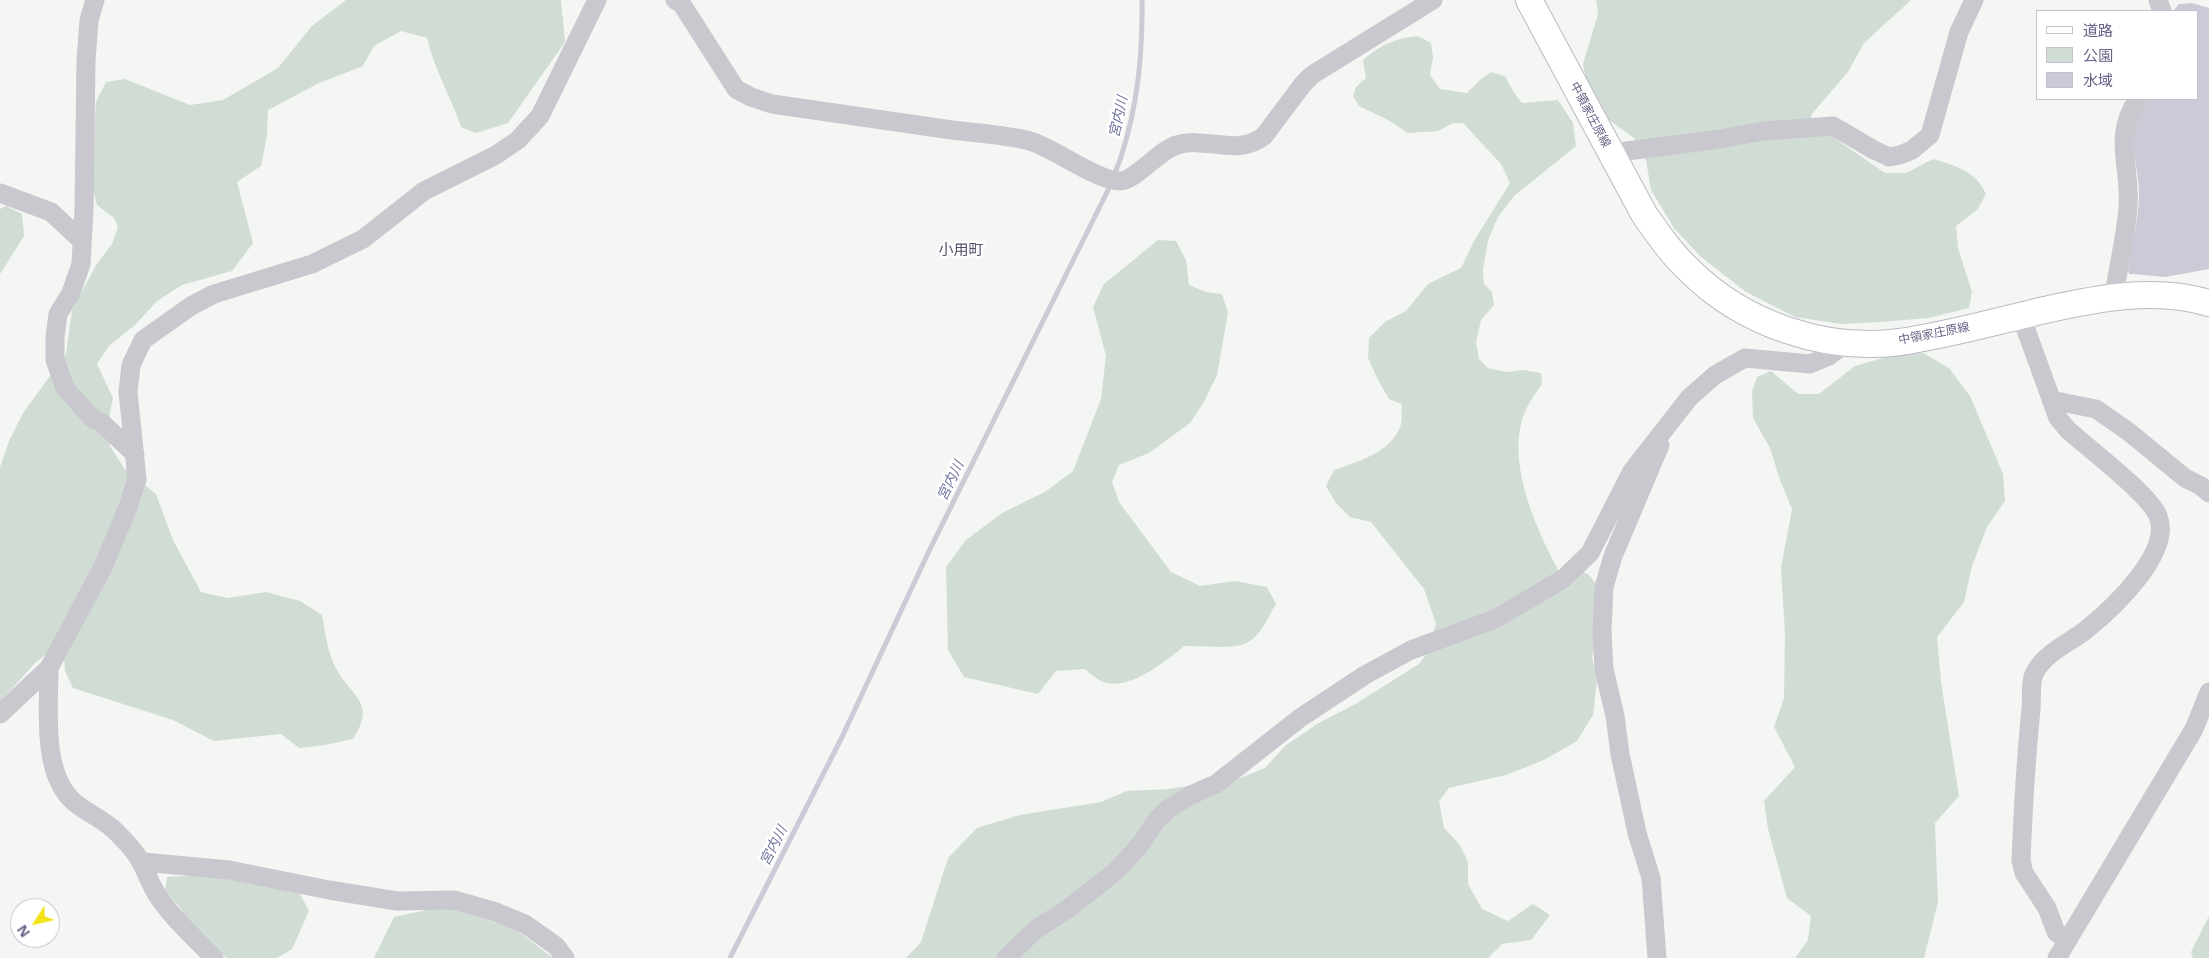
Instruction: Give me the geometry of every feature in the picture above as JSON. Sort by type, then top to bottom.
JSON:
[{"type":"main road","name":"中領家庄原線","points":[[1529,0],[1644,214],[1667,248],[1690,272],[1726,300],[1755,318],[1789,330],[1846,343],[1899,342],[2114,297],[2158,295],[2193,298],[2209,303]]},
{"type":"street","points":[[95,0],[89,20],[86,61],[84,209],[81,264],[71,293],[58,314],[55,360],[65,388],[92,418],[102,423],[135,454]]},
{"type":"street","points":[[0,714],[50,668],[103,567],[128,507],[137,479],[128,392],[131,365],[144,340],[191,306],[214,294],[312,264],[363,239],[424,191],[496,155],[518,140],[540,116],[596,0]]},
{"type":"street","points":[[675,0],[681,3],[736,89],[751,97],[772,104],[1030,141],[1111,178],[1126,179],[1174,145],[1200,142],[1238,147],[1257,142],[1264,136],[1303,84],[1312,75],[1434,0]]},
{"type":"street","points":[[1611,153],[1713,140],[1764,131],[1833,126],[1874,150],[1889,156],[1900,155],[1912,150],[1930,135],[1959,32],[1974,0]]},
{"type":"street","points":[[2114,297],[2126,234],[2129,199],[2123,147],[2125,124],[2137,100]]},
{"type":"street","points":[[0,192],[51,212],[82,241]]},
{"type":"street","points":[[2021,316],[2058,418],[2068,430],[2144,496],[2158,516],[2161,533],[2154,553],[2124,594],[2087,630],[2054,651],[2034,673],[2025,774],[2021,860],[2024,873],[2047,908],[2056,932],[2066,940]]},
{"type":"street","points":[[1006,958],[1035,930],[1069,908],[1116,871],[1139,846],[1156,821],[1168,809],[1191,795],[1216,784],[1308,712],[1365,674],[1411,650],[1495,619],[1562,579],[1590,553],[1632,471],[1689,398],[1714,375],[1745,358],[1810,364],[1829,356],[1846,343]]},
{"type":"street","points":[[2051,400],[2096,409],[2129,432],[2185,478],[2201,486],[2209,493]]},
{"type":"street","points":[[1657,958],[1651,878],[1636,833],[1620,754],[1615,716],[1604,670],[1602,631],[1604,587],[1613,556],[1666,428]]},
{"type":"street","points":[[50,668],[51,751],[54,769],[62,787],[72,800],[112,828],[143,862],[156,892],[172,914],[214,958]]},
{"type":"street","points":[[2057,958],[2066,940],[2194,729],[2209,692]]},
{"type":"street","points":[[143,862],[229,870],[329,890],[397,901],[454,900],[496,912],[524,924],[556,946],[564,958]]},
{"type":"green space","points":[[346,0],[561,0],[565,42],[508,123],[476,133],[461,127],[434,61],[427,38],[401,31],[374,46],[363,66],[319,83],[268,110],[267,135],[261,166],[237,182],[253,243],[232,271],[182,285],[157,301],[135,325],[109,346],[97,364],[113,398],[109,418],[110,446],[124,468],[156,494],[173,540],[201,592],[227,598],[266,592],[300,601],[322,615],[328,646],[334,664],[362,706],[363,715],[360,726],[353,739],[299,748],[281,734],[214,741],[173,720],[73,688],[65,671],[64,658],[48,653],[37,661],[0,702],[0,467],[9,441],[23,413],[66,354],[72,310],[96,265],[112,244],[118,227],[114,218],[97,205],[91,184],[96,102],[106,82],[125,79],[190,105],[223,100],[278,68],[312,26]]},
{"type":"green space","points":[[1596,0],[1911,0],[1864,43],[1848,72],[1811,115],[1813,132],[1830,135],[1885,173],[1906,173],[1933,159],[1964,170],[1977,180],[1986,194],[1978,209],[1956,226],[1958,248],[1972,292],[1969,308],[1929,318],[1881,322],[1841,324],[1795,317],[1746,292],[1701,257],[1674,228],[1651,190],[1646,160],[1634,138],[1605,117],[1589,95],[1583,64],[1598,14]]},
{"type":"green space","points":[[1418,36],[1431,43],[1433,57],[1430,75],[1440,89],[1467,93],[1491,72],[1505,76],[1522,103],[1558,100],[1573,123],[1576,146],[1514,196],[1498,217],[1488,240],[1483,270],[1484,284],[1492,292],[1494,305],[1481,320],[1476,342],[1479,359],[1488,368],[1507,372],[1523,370],[1541,373],[1542,384],[1531,400],[1523,417],[1519,436],[1522,476],[1534,518],[1560,573],[1582,571],[1589,575],[1596,584],[1598,633],[1592,658],[1597,680],[1593,715],[1577,741],[1544,760],[1506,775],[1449,788],[1439,801],[1444,828],[1460,845],[1468,862],[1468,884],[1482,909],[1508,921],[1533,904],[1550,915],[1531,940],[1502,944],[1488,958],[906,958],[921,942],[948,858],[977,828],[1020,815],[1101,802],[1127,791],[1169,789],[1204,783],[1233,781],[1265,768],[1285,746],[1317,724],[1357,703],[1419,664],[1427,653],[1436,624],[1424,589],[1371,522],[1350,517],[1336,503],[1326,486],[1334,470],[1362,460],[1381,450],[1389,444],[1401,425],[1402,404],[1389,399],[1378,380],[1368,358],[1369,338],[1385,322],[1406,311],[1428,284],[1461,268],[1474,241],[1510,183],[1501,164],[1463,123],[1453,123],[1438,131],[1408,133],[1388,120],[1359,106],[1353,96],[1356,87],[1366,78],[1363,60],[1389,43],[1403,38]]},
{"type":"green space","points":[[6,206],[22,214],[24,236],[0,274],[0,209]]},
{"type":"green space","points":[[1158,240],[1176,241],[1186,260],[1189,285],[1206,292],[1222,294],[1228,313],[1217,375],[1205,400],[1190,423],[1149,453],[1119,465],[1112,482],[1119,502],[1171,572],[1200,586],[1235,581],[1267,587],[1276,604],[1267,621],[1250,641],[1238,646],[1184,646],[1145,674],[1122,683],[1111,684],[1101,681],[1085,669],[1056,671],[1038,694],[964,677],[948,650],[946,567],[966,540],[1002,513],[1045,492],[1073,471],[1101,399],[1106,356],[1093,307],[1104,284]]},
{"type":"green space","points":[[1923,353],[1949,368],[1970,396],[2003,474],[2005,501],[1987,527],[1972,566],[1964,602],[1937,637],[1941,682],[1959,796],[1935,823],[1938,902],[1924,958],[1795,958],[1808,940],[1811,916],[1787,898],[1768,829],[1764,801],[1795,767],[1774,727],[1784,698],[1785,633],[1781,568],[1792,509],[1770,448],[1753,418],[1752,392],[1757,377],[1771,371],[1798,394],[1819,394],[1855,366],[1894,355]]},
{"type":"green space","points":[[207,875],[299,892],[309,911],[292,949],[277,958],[226,958],[209,940],[191,926],[179,906],[165,891],[167,877]]},
{"type":"green space","points":[[456,909],[515,929],[553,958],[374,958],[394,917],[427,910]]},
{"type":"green space","points":[[2209,916],[2209,958],[2193,958],[2191,952]]},
{"type":"water","points":[[2192,3],[2209,8],[2209,269],[2165,277],[2129,274],[2128,270],[2139,203],[2132,133],[2134,122],[2147,100],[2199,100],[2199,10],[2174,10],[2179,4]]},
{"type":"waterway","name":"宮内川","points":[[1114,176],[1128,134],[1137,90],[1142,0]]},
{"type":"waterway","name":"宮内川","points":[[730,958],[842,737],[929,551],[1111,184]]},
{"type":"district","name":"小用町","points":[[961,251]]}]
